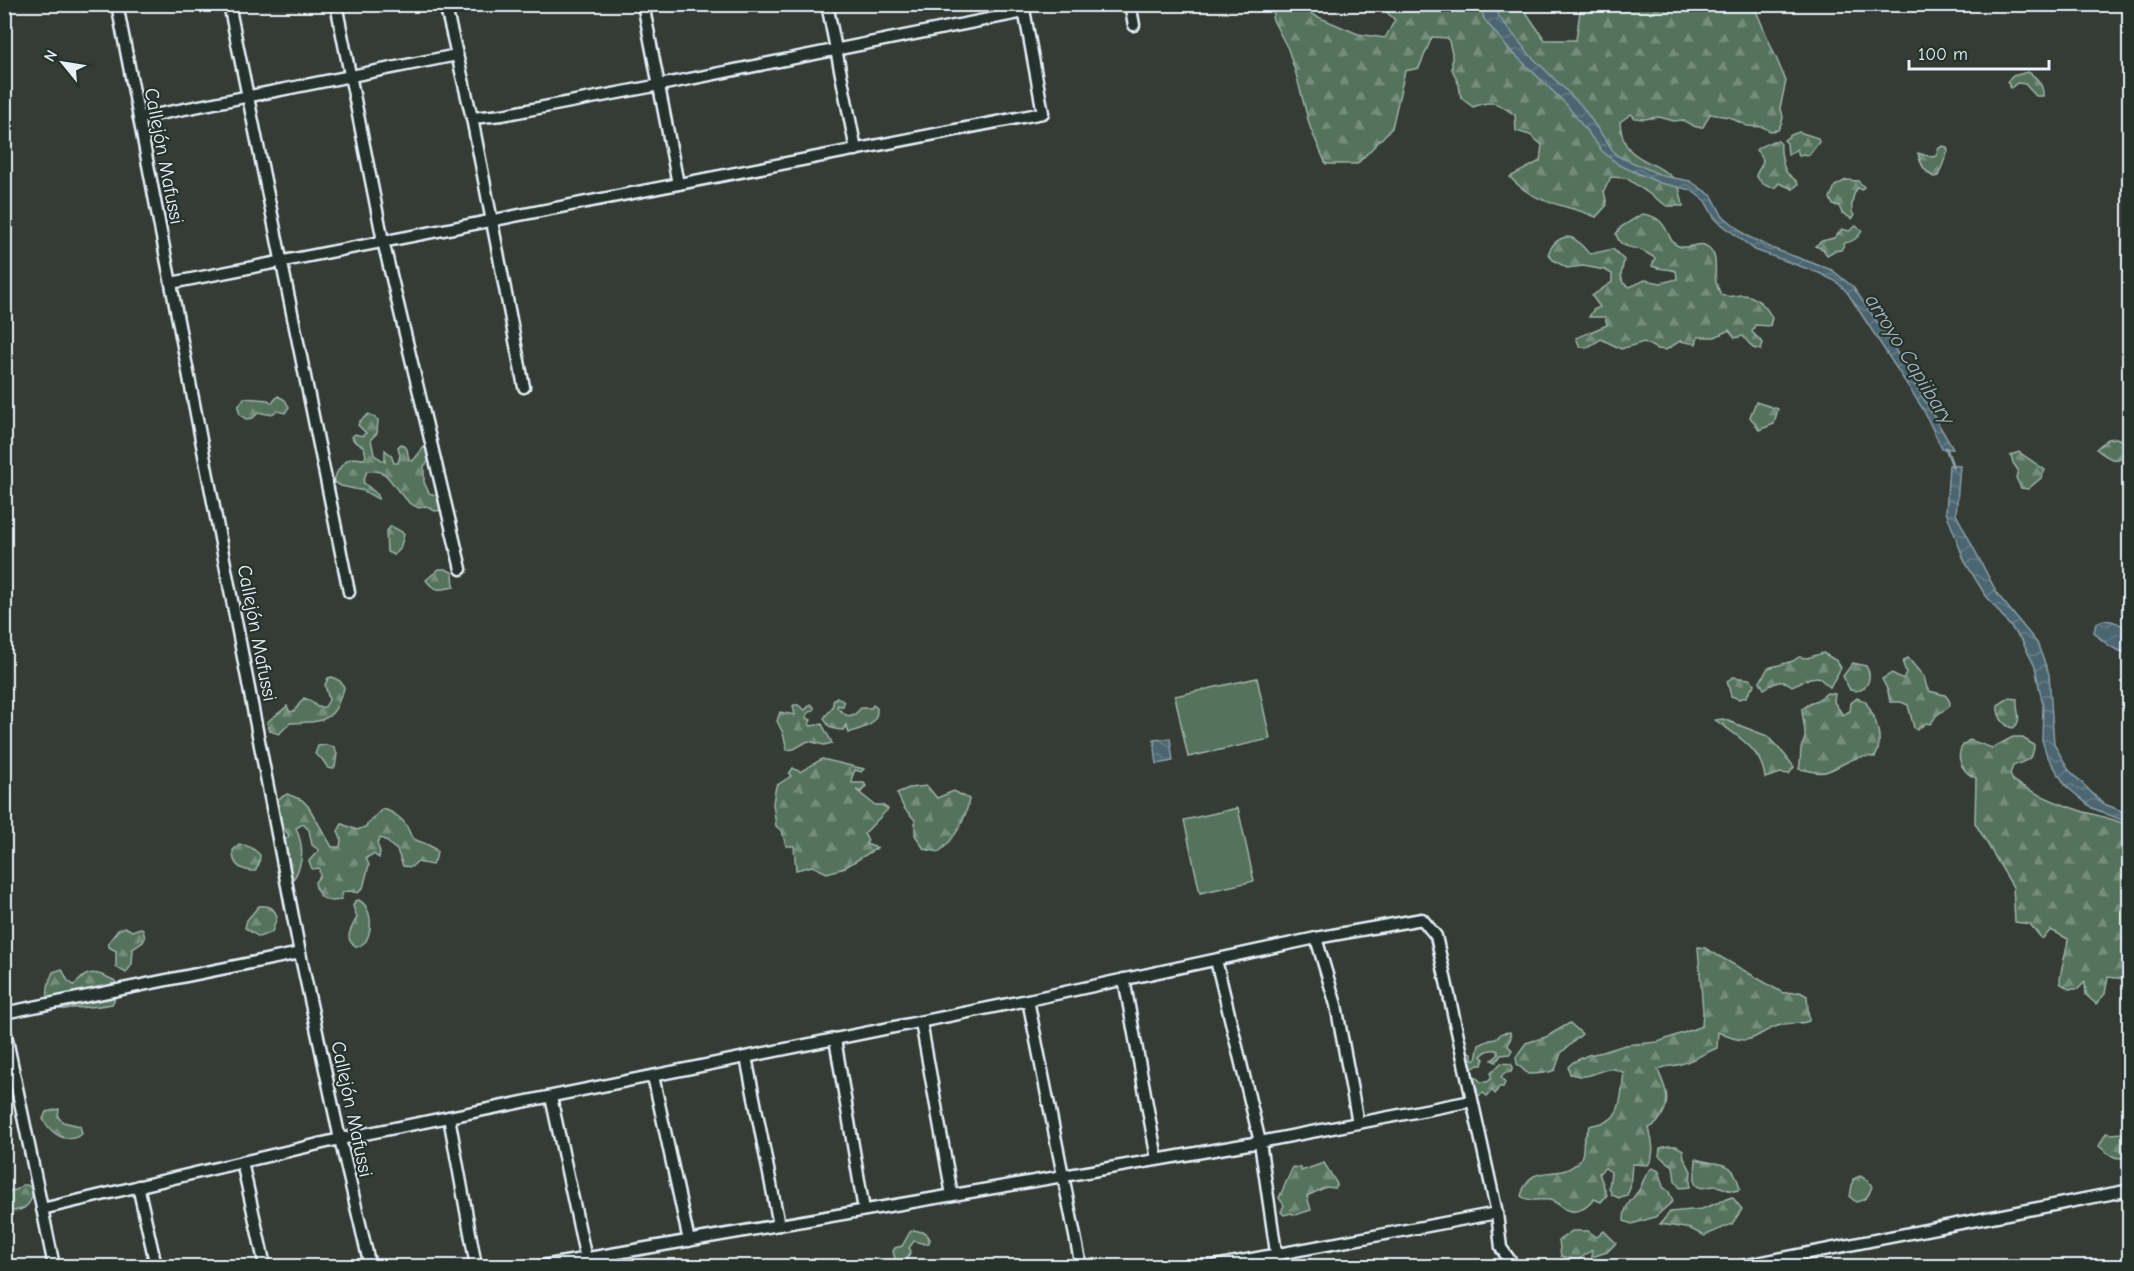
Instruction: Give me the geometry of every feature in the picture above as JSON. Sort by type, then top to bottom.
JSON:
[{"type":"street","name":"Callejón Mafussi","points":[[117,4],[300,953],[370,1266]]},
{"type":"street","points":[[229,4],[349,592]]},
{"type":"street","points":[[336,4],[383,242],[461,569]]},
{"type":"street","points":[[445,4],[472,118],[524,387]]},
{"type":"street","points":[[643,4],[678,184]]},
{"type":"street","points":[[827,4],[856,150]]},
{"type":"street","points":[[1130,4],[1134,25]]},
{"type":"street","points":[[171,283],[1043,113],[1024,8],[660,85],[502,115],[472,118]]},
{"type":"street","points":[[139,118],[457,55]]},
{"type":"street","points":[[42,1209],[340,1139],[1028,1000],[1316,938],[1422,919],[1436,936],[1497,1213],[1501,1248],[1514,1266]]},
{"type":"street","points":[[1316,938],[1336,1005],[1358,1123]]},
{"type":"street","points":[[4,1013],[300,953]]},
{"type":"street","points":[[1216,960],[1260,1142],[1278,1266]]},
{"type":"street","points":[[1124,979],[1158,1160]]},
{"type":"street","points":[[1028,1000],[1081,1266]]},
{"type":"street","points":[[921,1022],[952,1195]]},
{"type":"street","points":[[4,1025],[54,1266]]},
{"type":"street","points":[[835,1039],[864,1210]]},
{"type":"street","points":[[746,1057],[778,1225]]},
{"type":"street","points":[[653,1076],[689,1241]]},
{"type":"street","points":[[551,1096],[586,1259]]},
{"type":"street","points":[[542,1266],[1260,1142],[1472,1101]]},
{"type":"street","points":[[449,1117],[476,1266]]},
{"type":"street","points":[[243,1162],[265,1266]]},
{"type":"street","points":[[138,1186],[156,1266]]},
{"type":"street","points":[[1742,1266],[2130,1190]]},
{"type":"street","points":[[1214,1266],[1497,1213]]},
{"type":"green space","points":[[1277,5],[1290,5],[1358,34],[1385,38],[1395,20],[1379,5],[1521,5],[1545,40],[1576,40],[1581,5],[1746,5],[1757,13],[1786,81],[1780,108],[1783,119],[1778,130],[1770,131],[1763,127],[1747,126],[1729,117],[1710,114],[1703,127],[1696,127],[1682,120],[1674,121],[1659,117],[1635,118],[1631,114],[1620,122],[1626,144],[1631,151],[1674,179],[1680,190],[1683,206],[1667,206],[1626,178],[1611,177],[1604,191],[1607,205],[1596,217],[1540,199],[1520,187],[1510,177],[1540,161],[1542,145],[1530,135],[1516,131],[1515,115],[1504,108],[1491,103],[1473,107],[1461,98],[1459,85],[1452,69],[1452,53],[1448,38],[1432,37],[1419,68],[1405,71],[1392,128],[1357,164],[1326,164],[1310,127],[1288,49],[1272,18]]},
{"type":"green space","points":[[2028,72],[2039,82],[2043,96],[2036,96],[2025,84],[2017,83],[2011,88],[2007,82],[2013,76]]},
{"type":"green space","points":[[1799,132],[1818,138],[1819,142],[1809,155],[1799,156],[1797,149],[1788,155],[1787,143],[1784,140]]},
{"type":"green space","points":[[1773,141],[1781,144],[1786,171],[1798,184],[1793,189],[1779,183],[1775,188],[1769,187],[1762,183],[1756,175],[1763,159],[1756,150]]},
{"type":"green space","points":[[1947,147],[1948,151],[1938,176],[1934,177],[1923,167],[1918,153],[1936,156],[1939,148]]},
{"type":"green space","points":[[1846,180],[1858,181],[1864,187],[1861,190],[1858,188],[1855,194],[1852,219],[1842,213],[1839,206],[1833,205],[1830,198],[1835,186]]},
{"type":"green space","points":[[1642,214],[1659,220],[1676,245],[1686,247],[1701,244],[1711,250],[1715,261],[1716,282],[1721,295],[1729,297],[1746,295],[1756,299],[1764,306],[1772,318],[1770,326],[1755,325],[1752,332],[1763,343],[1761,350],[1753,348],[1743,336],[1735,338],[1729,330],[1715,337],[1698,337],[1696,344],[1680,341],[1666,350],[1657,349],[1644,342],[1621,349],[1601,339],[1588,347],[1580,347],[1576,338],[1607,325],[1605,317],[1589,317],[1593,310],[1600,307],[1592,296],[1612,282],[1612,274],[1605,270],[1583,266],[1567,268],[1553,260],[1548,254],[1557,241],[1570,237],[1590,254],[1613,249],[1624,260],[1621,275],[1623,283],[1630,287],[1645,280],[1661,283],[1677,279],[1676,271],[1652,266],[1655,258],[1641,250],[1626,246],[1618,239],[1616,234],[1621,227]]},
{"type":"green space","points":[[1856,226],[1862,231],[1853,241],[1845,243],[1841,250],[1827,255],[1823,249],[1815,246],[1822,241],[1834,238],[1842,229],[1849,231]]},
{"type":"green space","points":[[278,396],[285,400],[289,407],[285,413],[259,412],[253,418],[246,419],[240,415],[238,407],[244,398],[268,400],[272,403]]},
{"type":"green space","points":[[1756,402],[1778,409],[1774,424],[1759,430],[1750,417]]},
{"type":"green space","points":[[369,414],[378,420],[377,433],[371,439],[374,455],[385,462],[385,450],[391,455],[394,463],[398,463],[400,455],[398,447],[401,444],[407,449],[409,460],[413,461],[424,447],[427,450],[429,461],[424,466],[424,482],[429,493],[441,497],[443,510],[435,511],[426,506],[419,508],[409,503],[387,476],[379,472],[367,471],[363,482],[378,495],[378,499],[364,491],[341,486],[334,482],[338,471],[346,461],[353,458],[364,459],[366,456],[364,447],[352,437],[355,434],[362,436],[366,433],[358,425]]},
{"type":"green space","points":[[2116,438],[2129,443],[2129,454],[2119,459],[2112,459],[2096,449],[2108,439]]},
{"type":"green space","points":[[2019,452],[2045,470],[2041,478],[2028,489],[2021,488],[2016,478],[2018,470],[2011,455]]},
{"type":"green space","points":[[391,526],[404,535],[400,549],[394,555],[387,552],[386,532]]},
{"type":"green space","points":[[439,569],[446,569],[453,573],[454,587],[438,589],[429,584],[426,580]]},
{"type":"green space","points":[[1823,653],[1837,661],[1841,668],[1830,687],[1818,677],[1792,686],[1785,682],[1778,682],[1764,689],[1760,682],[1768,668],[1799,657],[1807,658]]},
{"type":"green space","points":[[1908,658],[1924,677],[1929,691],[1945,695],[1950,703],[1949,707],[1937,715],[1930,724],[1926,723],[1917,730],[1914,728],[1908,705],[1901,702],[1890,702],[1882,679],[1892,673],[1903,679],[1906,672],[1903,664]]},
{"type":"green space","points":[[1853,663],[1866,666],[1869,676],[1864,688],[1856,691],[1850,690],[1843,676]]},
{"type":"green space","points":[[332,677],[340,681],[344,687],[331,714],[319,721],[290,723],[279,734],[270,731],[267,723],[269,721],[287,706],[290,712],[294,711],[304,698],[317,707],[325,707],[329,700],[325,685],[328,678]]},
{"type":"green space","points":[[1733,677],[1749,679],[1755,684],[1746,697],[1739,699],[1731,696],[1727,681]]},
{"type":"green space","points":[[1257,678],[1270,739],[1188,757],[1175,696]]},
{"type":"green space","points":[[1827,693],[1835,694],[1834,702],[1843,715],[1850,711],[1851,703],[1857,698],[1865,701],[1877,728],[1878,750],[1875,757],[1856,758],[1825,772],[1799,769],[1805,736],[1802,709]]},
{"type":"green space","points":[[837,697],[844,702],[843,707],[838,705],[837,708],[848,716],[855,714],[861,708],[871,708],[873,705],[877,708],[875,719],[869,725],[849,733],[846,725],[843,730],[831,727],[824,718]]},
{"type":"green space","points":[[2009,698],[2017,699],[2019,718],[2013,728],[2004,722],[1998,709],[1998,705]]},
{"type":"green space","points":[[811,704],[814,710],[808,713],[806,718],[811,720],[809,724],[811,726],[822,724],[832,743],[824,745],[808,741],[794,749],[787,750],[777,721],[780,712],[795,715],[794,705],[805,710]]},
{"type":"green space","points":[[1723,719],[1767,736],[1794,767],[1789,774],[1781,773],[1765,778],[1759,759],[1747,744],[1715,720]]},
{"type":"green space","points":[[2013,737],[2021,737],[2034,745],[2034,750],[2031,757],[2013,766],[2010,774],[2013,781],[2056,802],[2129,826],[2129,984],[2125,979],[2108,977],[2105,994],[2096,1004],[2086,995],[2085,982],[2078,989],[2069,989],[2060,983],[2068,939],[2051,930],[2042,939],[2030,924],[2015,922],[2013,887],[1975,823],[1976,778],[1965,771],[1962,766],[1961,749],[1970,740],[1992,748]]},
{"type":"green space","points":[[318,746],[334,747],[337,754],[335,767],[332,769],[328,768],[315,754]]},
{"type":"green space","points":[[822,759],[864,769],[861,772],[855,770],[852,777],[852,783],[864,783],[866,786],[861,792],[856,790],[875,805],[882,805],[888,809],[864,834],[868,840],[866,844],[877,848],[844,868],[827,873],[812,866],[796,870],[794,846],[786,846],[782,831],[776,826],[773,803],[776,786],[791,776],[789,774],[793,768],[800,772]]},
{"type":"green space","points":[[927,786],[937,798],[954,791],[969,799],[959,828],[939,852],[924,849],[915,835],[915,820],[904,808],[897,793],[909,788]]},
{"type":"green space","points":[[287,794],[302,800],[308,806],[332,847],[340,847],[341,839],[338,831],[342,824],[357,830],[365,827],[382,809],[401,819],[414,839],[430,845],[437,851],[436,858],[432,865],[417,862],[411,867],[403,866],[397,850],[380,838],[377,844],[380,851],[379,858],[373,854],[366,858],[369,865],[363,888],[358,893],[343,892],[341,899],[336,901],[327,900],[320,895],[316,887],[315,882],[320,876],[319,868],[312,869],[309,861],[319,850],[312,845],[309,830],[303,824],[296,828],[301,848],[301,861],[293,880],[286,882],[281,868],[289,854],[283,850],[283,842],[289,836],[276,816],[278,799]]},
{"type":"green space","points":[[1238,808],[1254,881],[1200,893],[1184,820]]},
{"type":"green space","points":[[239,845],[251,847],[260,855],[255,871],[238,866],[234,860],[233,850]]},
{"type":"green space","points":[[359,900],[367,908],[370,924],[366,941],[360,946],[355,946],[351,943],[349,936],[357,917],[353,906],[355,901]]},
{"type":"green space","points":[[259,906],[271,908],[277,917],[272,932],[259,937],[245,928],[247,920]]},
{"type":"green space","points":[[125,927],[132,931],[140,928],[145,938],[133,949],[132,964],[126,973],[116,967],[116,951],[109,947],[108,943],[118,930]]},
{"type":"green space","points":[[1698,947],[1705,948],[1783,993],[1800,992],[1807,996],[1809,1021],[1774,1027],[1748,1040],[1740,1040],[1718,1032],[1717,1048],[1678,1065],[1658,1070],[1666,1092],[1665,1109],[1659,1120],[1649,1128],[1653,1147],[1648,1165],[1632,1164],[1630,1188],[1627,1195],[1619,1198],[1612,1195],[1609,1188],[1611,1172],[1605,1168],[1599,1173],[1607,1195],[1601,1202],[1594,1199],[1581,1210],[1569,1211],[1553,1201],[1529,1200],[1521,1196],[1531,1178],[1538,1174],[1571,1168],[1579,1161],[1583,1154],[1584,1139],[1590,1126],[1611,1119],[1618,1108],[1624,1073],[1608,1069],[1585,1076],[1570,1074],[1568,1067],[1573,1062],[1588,1055],[1625,1045],[1658,1042],[1702,1026]]},
{"type":"green space","points":[[62,969],[68,981],[74,985],[93,973],[115,981],[116,993],[112,1004],[64,1009],[52,1005],[48,996],[49,983],[53,972]]},
{"type":"green space","points":[[1570,1023],[1582,1034],[1561,1053],[1555,1070],[1528,1074],[1517,1064],[1516,1057],[1526,1043],[1546,1037]]},
{"type":"green space","points":[[1510,1032],[1508,1046],[1512,1050],[1510,1054],[1501,1055],[1496,1062],[1492,1060],[1498,1055],[1498,1051],[1489,1050],[1481,1056],[1484,1059],[1482,1065],[1469,1071],[1465,1055],[1468,1052],[1472,1053],[1472,1059],[1476,1060],[1479,1045],[1496,1039],[1502,1033]]},
{"type":"green space","points":[[1501,1063],[1511,1064],[1513,1067],[1511,1072],[1501,1077],[1505,1083],[1503,1087],[1499,1087],[1495,1094],[1492,1090],[1487,1096],[1483,1093],[1477,1097],[1474,1095],[1472,1077],[1475,1076],[1481,1082],[1487,1082],[1491,1079],[1491,1073]]},
{"type":"green space","points":[[59,1109],[58,1117],[63,1122],[80,1126],[82,1134],[65,1138],[50,1129],[43,1119],[46,1112]]},
{"type":"green space","points":[[2129,1132],[2129,1156],[2125,1158],[2117,1158],[2099,1146],[2106,1133]]},
{"type":"green space","points":[[1676,1146],[1683,1150],[1684,1158],[1691,1171],[1690,1187],[1680,1188],[1675,1181],[1673,1166],[1659,1156],[1660,1148]]},
{"type":"green space","points":[[1696,1159],[1729,1168],[1734,1172],[1740,1189],[1732,1191],[1717,1186],[1702,1188],[1697,1186],[1695,1183]]},
{"type":"green space","points":[[1324,1163],[1337,1184],[1335,1188],[1326,1187],[1307,1196],[1311,1210],[1295,1215],[1291,1213],[1284,1215],[1281,1212],[1284,1205],[1279,1198],[1293,1167],[1301,1168],[1301,1171]]},
{"type":"green space","points":[[1652,1168],[1659,1171],[1663,1187],[1669,1192],[1673,1201],[1655,1217],[1632,1224],[1624,1221],[1627,1207]]},
{"type":"green space","points":[[1860,1176],[1872,1186],[1867,1197],[1856,1202],[1850,1197],[1853,1179]]},
{"type":"green space","points":[[23,1185],[33,1190],[28,1205],[16,1211],[5,1209],[5,1188],[9,1191],[16,1190]]},
{"type":"green space","points":[[1732,1197],[1742,1209],[1732,1224],[1704,1236],[1691,1229],[1660,1224],[1670,1212],[1702,1209]]},
{"type":"green space","points":[[914,1230],[926,1233],[930,1239],[929,1243],[914,1241],[909,1248],[911,1251],[904,1266],[884,1266],[895,1259],[893,1251],[902,1246],[910,1232]]},
{"type":"green space","points":[[1572,1231],[1588,1231],[1597,1237],[1604,1231],[1616,1243],[1607,1252],[1592,1257],[1592,1250],[1577,1261],[1561,1256],[1559,1240]]},
{"type":"water","points":[[1481,5],[1495,5],[1499,17],[1530,55],[1581,105],[1616,155],[1663,176],[1690,181],[1712,196],[1722,215],[1747,236],[1774,249],[1832,270],[1853,287],[1889,339],[1953,449],[1942,449],[1923,409],[1847,292],[1837,282],[1819,273],[1755,250],[1715,219],[1705,201],[1691,190],[1660,183],[1619,165],[1602,151],[1566,104],[1506,46],[1484,19]]},
{"type":"water","points":[[1949,465],[1960,466],[1956,514],[1998,595],[2037,643],[2049,674],[2054,744],[2069,770],[2102,803],[2129,814],[2129,823],[2092,808],[2066,786],[2047,756],[2042,740],[2043,706],[2035,667],[2022,641],[1984,593],[1965,562],[1946,512]]},
{"type":"water","points":[[2104,620],[2117,623],[2125,628],[2129,650],[2125,653],[2108,645],[2094,632],[2096,623]]},
{"type":"water","points":[[1170,738],[1173,761],[1157,764],[1154,740]]},
{"type":"waterway","name":"arroyo Capiibary","points":[[1946,448],[1953,467]]}]
